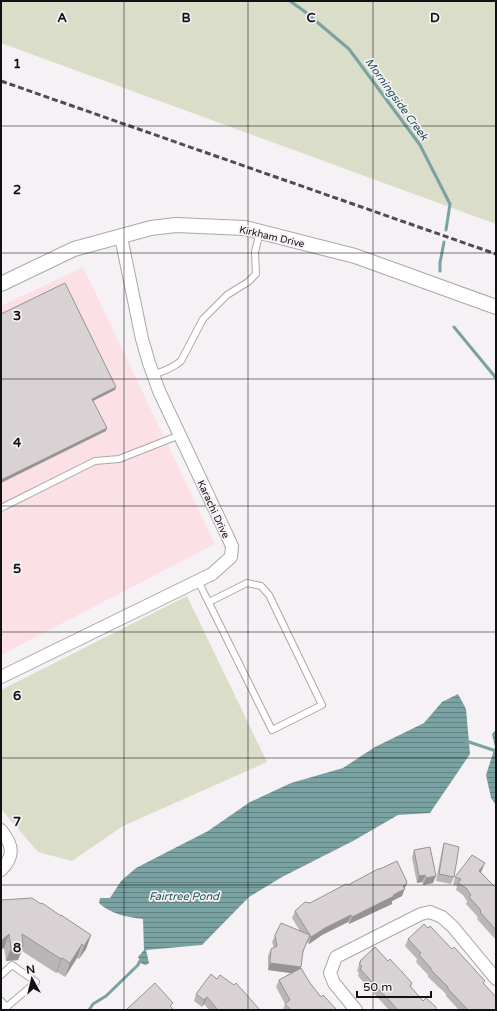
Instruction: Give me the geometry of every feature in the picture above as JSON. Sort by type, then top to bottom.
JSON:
[{"type":"street","name":"Kirkham Drive","points":[[1,284],[74,249],[151,228],[176,225],[245,228],[355,256],[496,307]]},
{"type":"street","name":"Karachi Drive","points":[[1,677],[212,574],[231,557],[232,546],[153,375],[142,339],[121,237]]},
{"type":"street","points":[[1,830],[7,837],[11,848],[10,860],[1,870]]},
{"type":"street","points":[[356,1010],[334,983],[330,973],[336,957],[421,914],[430,912],[442,917],[453,928],[496,979]]},
{"type":"lane","points":[[153,375],[167,370],[181,360],[203,318],[227,294],[254,277],[256,270],[255,252],[260,231]]},
{"type":"lane","points":[[1,508],[95,461],[119,460],[180,435]]},
{"type":"lane","points":[[198,581],[272,730],[322,705],[269,595],[261,586],[247,583],[209,602]]},
{"type":"lane","points":[[1,975],[12,965],[36,982],[5,1009],[1,1001]]},
{"type":"shaded area","points":[[83,267],[215,544],[1,655],[1,306]]},
{"type":"green space","points":[[1,1],[496,1],[496,224],[1,43]]},
{"type":"green space","points":[[187,596],[267,762],[123,826],[72,861],[38,852],[1,809],[1,690]]},
{"type":"water","name":"Fairtree Pond","points":[[458,694],[466,709],[470,754],[430,813],[398,815],[353,841],[282,877],[249,897],[202,945],[146,950],[149,963],[146,965],[142,964],[138,957],[144,950],[143,919],[125,916],[108,910],[99,903],[100,898],[110,898],[121,881],[136,868],[208,831],[250,802],[291,783],[343,768],[375,747],[424,723],[442,702]]},
{"type":"water","points":[[496,730],[496,805],[491,798],[486,775],[495,747],[492,734]]},
{"type":"building","points":[[65,283],[116,387],[92,399],[107,428],[1,480],[1,314]]},
{"type":"building","points":[[444,843],[459,847],[454,877],[439,874]]},
{"type":"building","points":[[430,847],[436,876],[426,878],[425,875],[419,876],[414,850]]},
{"type":"building","points":[[472,855],[485,863],[479,871],[496,888],[496,930],[469,897],[471,895],[466,888],[458,883],[461,879],[455,877]]},
{"type":"building","points":[[397,861],[407,882],[407,884],[403,886],[405,889],[352,917],[351,915],[325,928],[311,937],[295,911],[305,902],[310,903],[346,884],[348,885]]},
{"type":"building","points":[[32,898],[91,935],[84,946],[82,944],[70,963],[62,958],[61,959],[22,934],[23,946],[11,948],[9,934],[1,941],[1,900]]},
{"type":"building","points":[[281,923],[310,935],[303,951],[301,967],[270,963],[271,949],[277,946],[275,935]]},
{"type":"building","points":[[424,924],[428,928],[430,926],[452,949],[454,947],[485,981],[483,983],[496,997],[496,1010],[468,1010],[431,970],[431,968],[419,955],[421,953],[408,939]]},
{"type":"building","points":[[375,947],[388,961],[390,959],[412,983],[410,986],[423,1001],[426,998],[436,1007],[437,1010],[398,1010],[360,969],[362,967],[359,963],[361,962],[360,961]]},
{"type":"building","points":[[301,968],[321,997],[323,995],[337,1010],[291,1010],[285,1004],[290,1000],[279,980]]},
{"type":"building","points":[[211,974],[217,979],[220,975],[234,985],[236,983],[260,1010],[218,1010],[207,997],[204,1000],[196,994]]},
{"type":"building","points":[[155,983],[173,1003],[170,1006],[173,1009],[172,1010],[126,1010]]},
{"type":"waterway","name":"Morningside Creek","points":[[290,1],[349,49],[420,145],[450,204],[446,230]]},
{"type":"waterway","name":"Morningside Creek","points":[[440,271],[444,242]]},
{"type":"waterway","name":"Morningside Creek","points":[[454,327],[496,378]]},
{"type":"waterway","points":[[466,741],[496,751]]},
{"type":"waterway","name":"Morningside Creek","points":[[89,1010],[93,1004],[106,996],[138,965],[140,961]]},
{"type":"railway","points":[[1,81],[496,254]]}]
